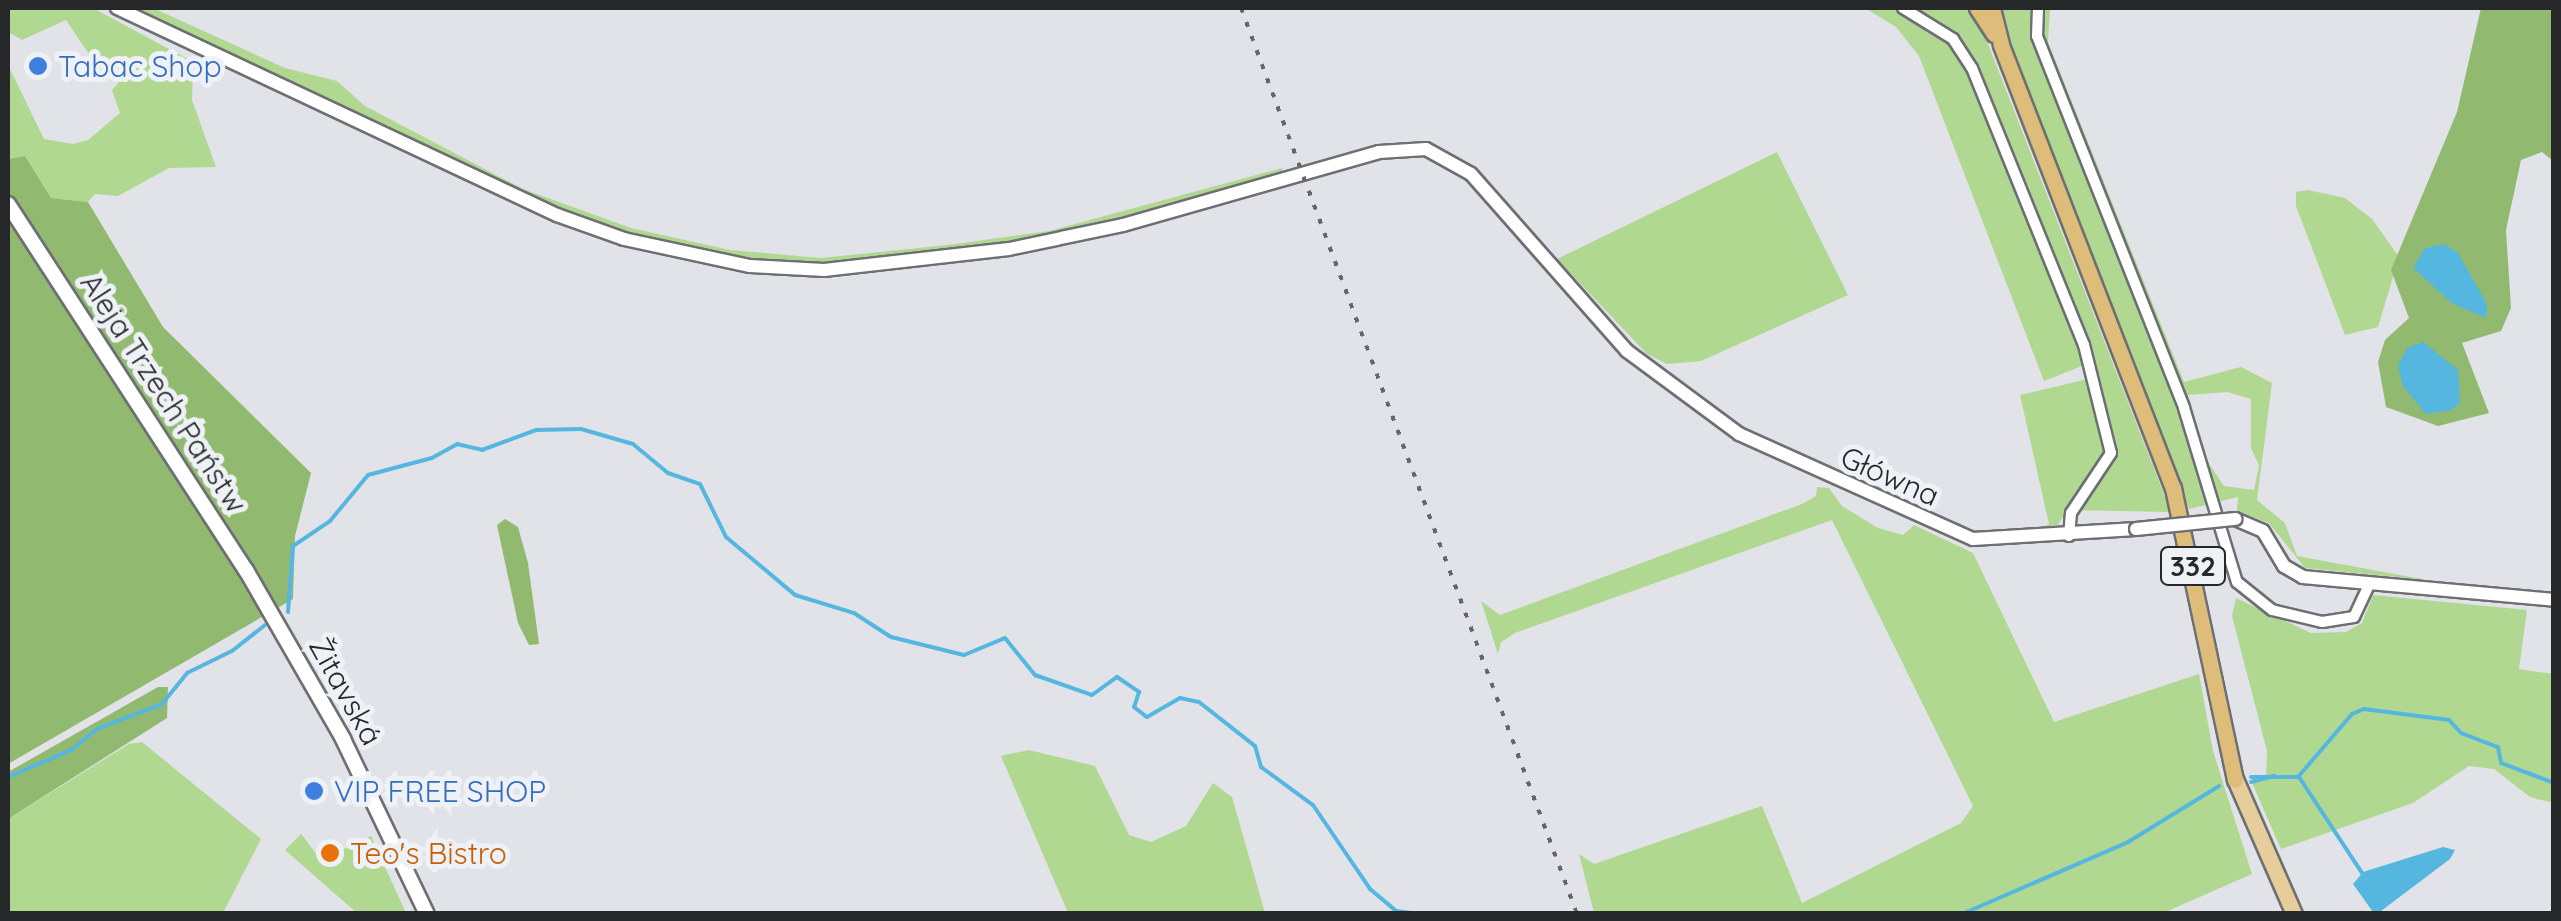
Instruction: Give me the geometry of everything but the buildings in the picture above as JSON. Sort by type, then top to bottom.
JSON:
[{"type":"highway","name":"332","points":[[1977,8],[2000,45]]},
{"type":"highway","name":"332","points":[[1992,8],[2000,45],[2173,488],[2235,780]]},
{"type":"main road","name":"Aleja Trzech Państw","points":[[8,204],[272,614]]},
{"type":"main road","name":"Žitavská","points":[[272,614],[371,796],[427,914]]},
{"type":"main road","points":[[2235,780],[2294,914]]},
{"type":"street","name":"Główna","points":[[117,8],[557,215],[624,239],[750,266],[824,270],[1010,249],[1402,147],[1442,154],[1471,174],[1627,352],[1739,434],[1960,536],[1992,542],[2235,519],[2262,531],[2290,571],[2370,584],[2554,600]]},
{"type":"street","points":[[1903,8],[1953,39],[1972,68],[2084,345],[2111,453],[2071,513],[2069,536]]},
{"type":"street","points":[[2038,8],[2036,36],[2184,408],[2237,582],[2272,610],[2322,622],[2354,617],[2370,584]]},
{"type":"green space","points":[[8,8],[93,8],[193,62],[192,100],[216,167],[169,168],[118,196],[95,194],[88,202],[51,198],[25,156],[8,159],[8,65],[44,139],[73,144],[88,140],[120,113],[112,90],[118,83],[112,73],[105,78],[66,20],[22,40],[8,32]]},
{"type":"green space","points":[[130,8],[153,8],[285,68],[337,81],[365,106],[523,189],[631,228],[730,250],[821,258],[948,245],[1049,231],[1282,168],[1284,175],[1050,237],[821,264],[727,257],[628,234],[519,194]]},
{"type":"green space","points":[[1865,8],[1974,8],[2171,512],[2067,510],[2058,525],[2042,528],[2049,524],[2020,395],[2088,379],[2082,366],[2044,381],[1919,56],[1896,27]]},
{"type":"green space","points":[[1997,8],[2050,8],[2048,42],[2184,382],[2241,367],[2272,383],[2257,500],[2285,523],[2297,556],[2427,580],[2305,568],[2269,523],[2237,511],[2238,497],[2189,509]],"holes":[[[2227,392],[2251,399],[2251,448],[2259,465],[2254,490],[2224,486],[2208,462],[2188,395]]]},
{"type":"green space","points":[[2481,8],[2553,8],[2553,161],[2542,152],[2521,160],[2506,230],[2511,308],[2501,331],[2462,343],[2489,413],[2438,426],[2386,407],[2378,362],[2385,340],[2409,318],[2391,270],[2457,112]]},
{"type":"green space","points":[[1777,152],[1848,295],[1701,361],[1667,364],[1647,354],[1557,259]]},
{"type":"green space","points":[[25,156],[51,198],[88,202],[163,327],[311,473],[295,536],[293,599],[8,764],[8,159]]},
{"type":"green space","points":[[2308,190],[2345,198],[2372,219],[2399,257],[2378,327],[2345,335],[2296,206],[2296,192]]},
{"type":"green space","points":[[1817,487],[1829,488],[1842,506],[1878,528],[1903,535],[1914,525],[1973,553],[2054,722],[2199,674],[2213,751],[2252,874],[2163,913],[1594,913],[1579,854],[1594,864],[1762,806],[1802,903],[1961,823],[1973,806],[1832,520],[1515,633],[1501,642],[1498,654],[1481,601],[1500,615],[1802,504],[1816,496]]},
{"type":"green space","points":[[505,519],[518,527],[528,563],[539,644],[529,645],[518,623],[497,525]]},
{"type":"green space","points":[[2373,595],[2527,610],[2519,669],[2553,674],[2553,803],[2530,797],[2494,769],[2469,766],[2413,803],[2281,849],[2252,783],[2266,778],[2267,751],[2232,616],[2236,598],[2311,633],[2346,632],[2362,623]]},
{"type":"green space","points":[[158,687],[168,687],[167,718],[8,819],[8,772]]},
{"type":"green space","points":[[142,742],[261,839],[223,913],[8,913],[8,819],[129,744]]},
{"type":"green space","points":[[1029,750],[1095,766],[1129,835],[1151,842],[1186,826],[1213,783],[1232,797],[1265,913],[1068,913],[1001,756]]},
{"type":"green space","points":[[301,834],[321,860],[371,836],[406,913],[357,913],[285,850]]},
{"type":"water","points":[[2444,244],[2458,253],[2487,304],[2486,318],[2453,304],[2413,268],[2425,248]]},
{"type":"water","points":[[2423,342],[2458,370],[2460,403],[2451,410],[2426,414],[2403,386],[2398,366],[2407,348]]},
{"type":"water","points":[[2443,847],[2455,850],[2450,859],[2381,911],[2373,912],[2353,884],[2363,872]]},
{"type":"waterway","points":[[288,612],[293,546],[330,521],[368,475],[432,458],[457,444],[482,450],[536,430],[581,429],[633,444],[668,473],[700,484],[726,537],[795,595],[854,613],[891,637],[964,655],[1005,638],[1035,675],[1092,695],[1117,677],[1139,692],[1134,707],[1147,717],[1180,698],[1199,702],[1255,746],[1261,767],[1313,805],[1370,889],[1396,911],[1420,914]]},
{"type":"waterway","points":[[8,777],[71,750],[97,729],[162,704],[187,673],[232,651],[265,625]]},
{"type":"waterway","points":[[2251,777],[2298,777],[2352,714],[2364,709],[2449,720],[2461,733],[2498,747],[2501,763],[2554,783]]},
{"type":"waterway","points":[[2251,782],[2274,776]]},
{"type":"waterway","points":[[2299,777],[2362,873]]},
{"type":"waterway","points":[[1962,914],[2128,842],[2219,786]]},
{"type":"railway","points":[[1241,8],[1577,914]]},
{"type":"place","name":"Tabac Shop","points":[[38,66]]},
{"type":"place","name":"VIP FREE SHOP","points":[[314,791]]},
{"type":"place","name":"Teo's Bistro","points":[[330,853]]}]
